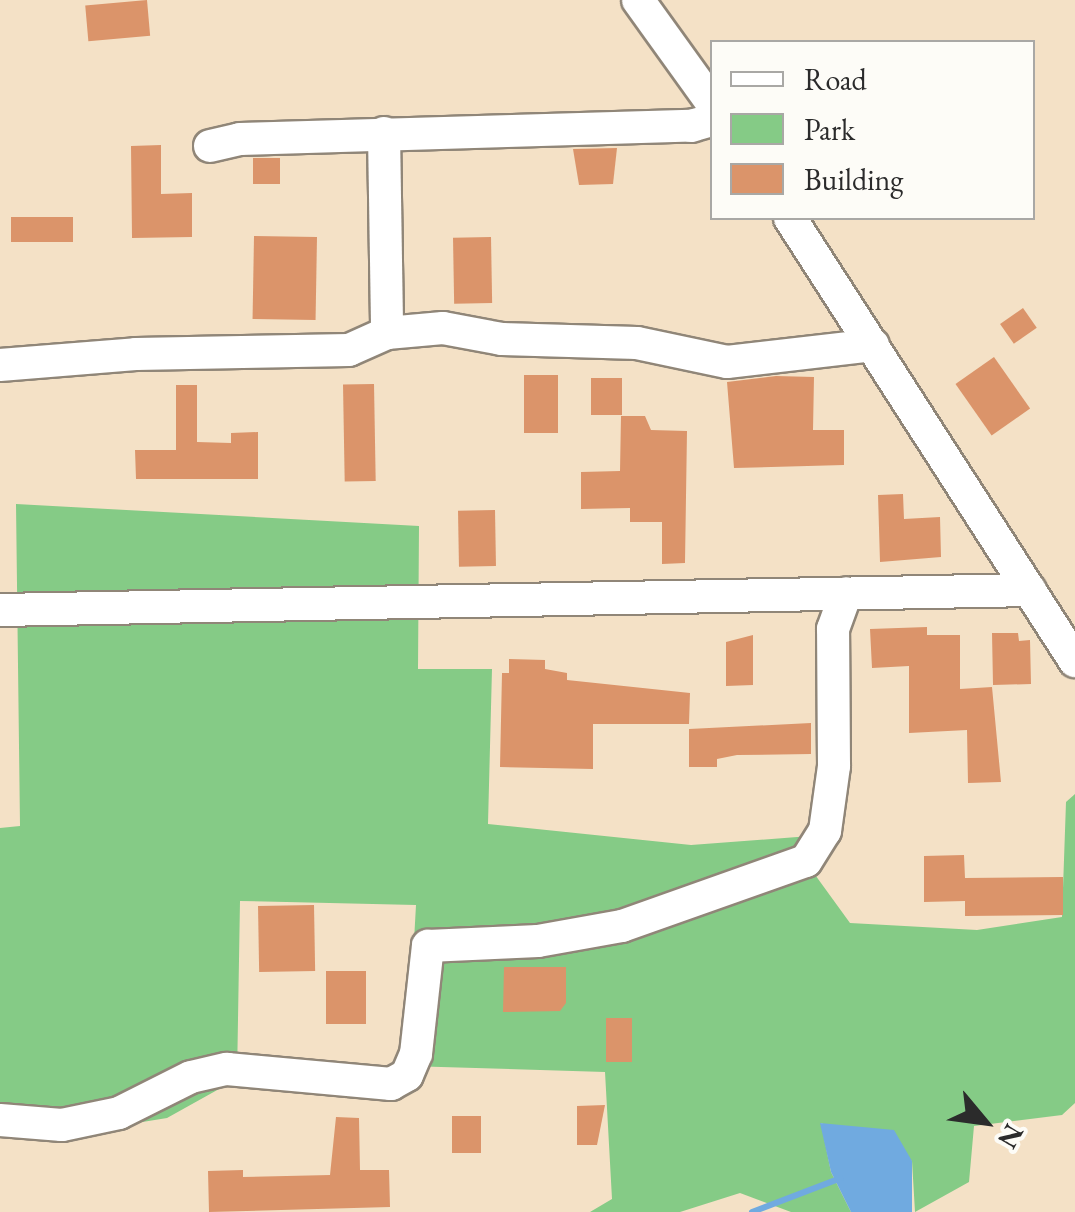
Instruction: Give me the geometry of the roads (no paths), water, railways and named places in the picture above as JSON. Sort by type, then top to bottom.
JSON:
[{"type":"street","points":[[638,0],[710,99]]},
{"type":"street","points":[[210,146],[240,139],[691,126],[710,121]]},
{"type":"street","points":[[384,133],[387,332]]},
{"type":"street","points":[[791,220],[1075,661]]},
{"type":"street","points":[[2,366],[349,350],[387,332],[442,328],[502,338],[637,343],[727,362],[873,345]]},
{"type":"street","points":[[0,610],[1030,590]]},
{"type":"street","points":[[0,1120],[62,1125],[119,1113],[191,1077],[227,1070],[391,1084],[407,1076],[416,1054],[428,946],[538,941],[622,926],[806,861],[825,831],[834,766],[834,629],[846,593]]},
{"type":"water","points":[[820,1123],[894,1130],[912,1161],[912,1212],[851,1212],[831,1172]]},
{"type":"waterway","points":[[752,1212],[841,1178]]}]
